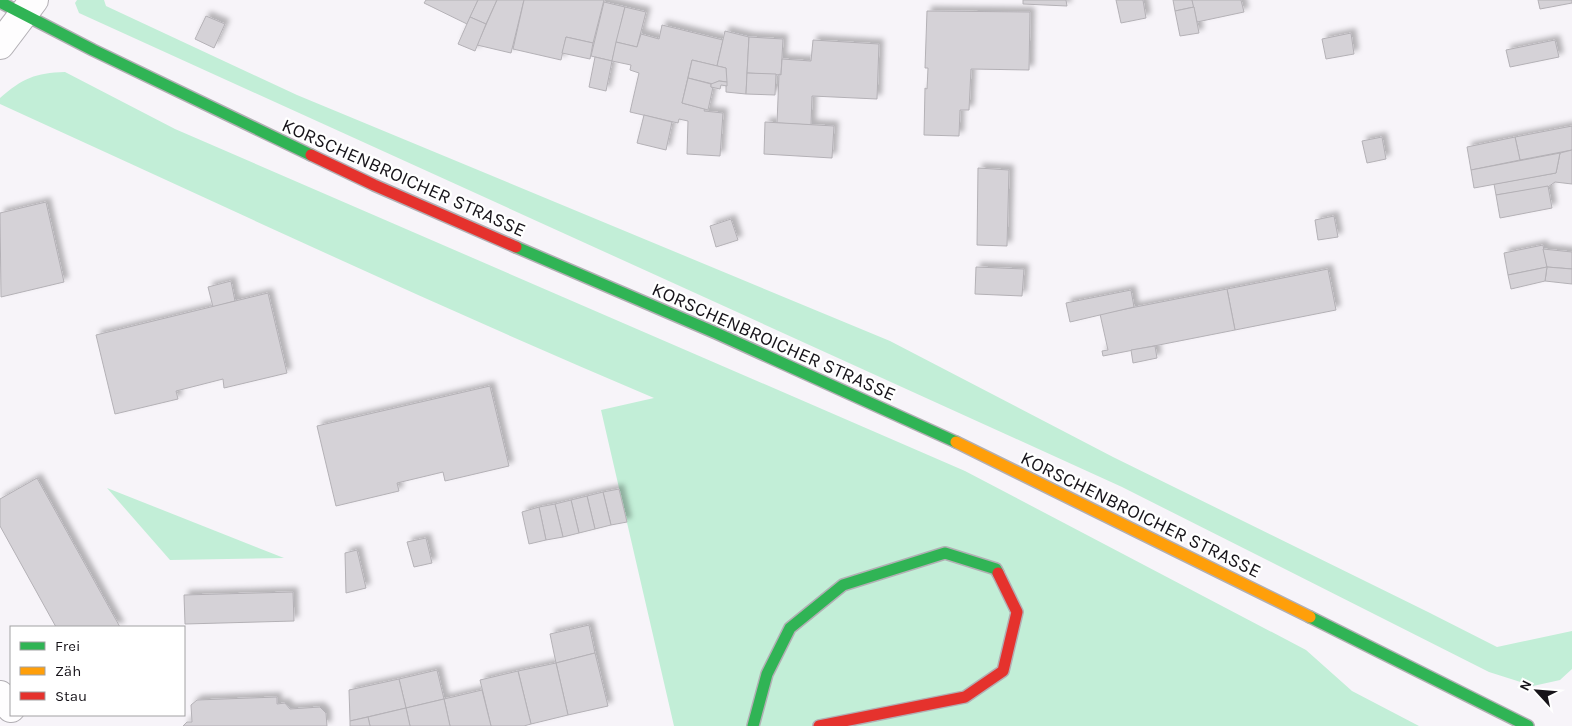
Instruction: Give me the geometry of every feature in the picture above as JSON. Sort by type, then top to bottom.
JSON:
[{"type":"main road","name":"KORSCHENBROICHER STRASSE","points":[[0,2],[29,7],[134,70],[374,185],[743,345],[993,460],[1528,726]]},
{"type":"main road","points":[[753,726],[767,674],[790,628],[843,585],[946,553],[996,569],[1017,612],[1003,671],[964,697],[819,726]]},
{"type":"street","points":[[0,45],[29,7]]},
{"type":"street","points":[[0,695],[10,707]]},
{"type":"street","points":[[18,716],[27,726]]},
{"type":"green space","points":[[77,0],[104,0],[106,6],[297,95],[890,341],[1113,457],[1497,647],[1572,631],[1572,669],[1560,680],[1533,686],[1489,672],[1122,487],[79,13],[75,3]]},
{"type":"green space","points":[[65,72],[175,129],[965,471],[1306,650],[1352,691],[1419,726],[674,726],[601,410],[654,398],[408,290],[0,104],[0,98],[23,81],[37,75]]},
{"type":"green space","points":[[107,488],[284,558],[170,560]]},
{"type":"building","points":[[426,0],[478,0],[467,24],[424,3]]},
{"type":"building","points":[[478,0],[497,0],[486,24],[470,17]]},
{"type":"building","points":[[497,0],[524,0],[511,53],[477,45]]},
{"type":"building","points":[[524,0],[604,0],[593,43],[566,37],[561,60],[513,49]]},
{"type":"building","points":[[1023,0],[1066,0],[1067,6],[1023,4]]},
{"type":"building","points":[[1116,0],[1143,0],[1146,18],[1121,23]]},
{"type":"building","points":[[1173,0],[1192,0],[1194,7],[1175,11]]},
{"type":"building","points":[[1192,0],[1241,0],[1244,12],[1197,22]]},
{"type":"building","points":[[1538,0],[1572,0],[1572,3],[1540,9]]},
{"type":"building","points":[[604,2],[625,7],[612,61],[591,56]]},
{"type":"building","points":[[625,7],[646,12],[637,47],[616,42]]},
{"type":"building","points":[[1194,7],[1199,33],[1180,36],[1175,11]]},
{"type":"building","points":[[927,11],[1030,12],[1029,70],[971,69],[969,110],[960,110],[959,136],[924,135],[925,88],[927,89],[928,68],[925,68]]},
{"type":"building","points":[[206,16],[225,24],[214,48],[195,39]]},
{"type":"building","points":[[470,17],[486,24],[475,51],[458,44]]},
{"type":"building","points":[[662,25],[723,40],[717,66],[692,60],[682,103],[705,109],[704,111],[723,113],[720,156],[687,154],[688,121],[679,119],[678,123],[630,112],[639,73],[630,70],[631,65],[612,61],[616,42],[637,47],[641,34],[659,39]]},
{"type":"building","points":[[725,31],[749,37],[746,94],[726,92],[726,68],[717,66]]},
{"type":"building","points":[[1351,33],[1354,54],[1326,59],[1322,39]]},
{"type":"building","points":[[566,37],[593,43],[590,59],[562,53]]},
{"type":"building","points":[[749,37],[783,39],[781,75],[747,73]]},
{"type":"building","points":[[813,40],[879,44],[877,99],[812,96],[811,125],[777,123],[779,74],[781,75],[782,59],[811,61]]},
{"type":"building","points":[[1555,40],[1559,57],[1510,67],[1506,50]]},
{"type":"building","points":[[595,57],[612,61],[606,91],[589,87]]},
{"type":"building","points":[[692,60],[726,68],[727,82],[719,81],[713,84],[688,78]]},
{"type":"building","points":[[747,73],[776,74],[775,95],[746,94]]},
{"type":"building","points":[[688,78],[711,84],[711,87],[713,87],[708,110],[682,103]]},
{"type":"building","points":[[719,81],[727,82],[727,86],[721,85],[720,89],[711,87],[711,84]]},
{"type":"building","points":[[644,115],[672,122],[666,150],[637,143]]},
{"type":"building","points":[[765,122],[834,126],[832,158],[764,154]]},
{"type":"building","points":[[1572,126],[1572,150],[1520,160],[1515,137]]},
{"type":"building","points":[[1382,137],[1386,159],[1367,163],[1362,141]]},
{"type":"building","points":[[1515,137],[1520,160],[1471,170],[1467,147]]},
{"type":"building","points":[[1572,150],[1572,184],[1555,182],[1548,187],[1496,195],[1494,184],[1556,173],[1560,153]]},
{"type":"building","points":[[1560,153],[1556,173],[1474,188],[1471,170]]},
{"type":"building","points":[[978,168],[1009,170],[1007,246],[977,245]]},
{"type":"building","points":[[1548,186],[1552,208],[1500,218],[1496,195]]},
{"type":"building","points":[[46,202],[64,282],[1,297],[0,213]]},
{"type":"building","points":[[1334,216],[1338,237],[1318,240],[1315,220]]},
{"type":"building","points":[[731,219],[738,240],[716,247],[710,226]]},
{"type":"building","points":[[1543,245],[1547,267],[1508,275],[1504,253]]},
{"type":"building","points":[[1543,249],[1572,252],[1572,269],[1547,267]]},
{"type":"building","points":[[976,267],[1024,269],[1022,296],[975,294]]},
{"type":"building","points":[[1547,267],[1572,269],[1572,284],[1545,281]]},
{"type":"building","points":[[1547,267],[1545,281],[1511,289],[1508,275]]},
{"type":"building","points":[[1328,269],[1336,310],[1235,330],[1227,289]]},
{"type":"building","points":[[231,281],[235,301],[213,307],[208,287]]},
{"type":"building","points":[[1227,289],[1235,330],[1103,356],[1102,351],[1108,350],[1100,314]]},
{"type":"building","points":[[1131,290],[1134,307],[1070,322],[1066,303]]},
{"type":"building","points":[[268,293],[287,373],[224,388],[223,379],[176,391],[178,399],[115,414],[96,335]]},
{"type":"building","points":[[1155,346],[1157,358],[1133,363],[1131,350]]},
{"type":"building","points":[[490,386],[509,466],[445,481],[443,472],[397,483],[399,491],[336,506],[317,426]]},
{"type":"building","points":[[37,478],[119,626],[55,626],[0,526],[0,499]]},
{"type":"building","points":[[619,489],[627,522],[611,525],[603,492]]},
{"type":"building","points":[[603,492],[611,525],[595,529],[587,496]]},
{"type":"building","points":[[587,496],[595,529],[579,533],[571,500]]},
{"type":"building","points":[[571,500],[579,533],[563,537],[555,504]]},
{"type":"building","points":[[555,504],[563,537],[546,540],[539,507]]},
{"type":"building","points":[[539,507],[546,540],[529,544],[522,512]]},
{"type":"building","points":[[426,538],[432,563],[414,567],[407,542]]},
{"type":"building","points":[[357,550],[366,588],[346,593],[345,553]]},
{"type":"building","points":[[293,592],[294,621],[185,624],[184,595]]},
{"type":"building","points":[[589,625],[595,653],[556,663],[550,634]]},
{"type":"building","points":[[595,653],[608,706],[568,715],[556,663]]},
{"type":"building","points":[[556,663],[568,715],[531,724],[518,671]]},
{"type":"building","points":[[437,670],[444,699],[406,708],[399,679]]},
{"type":"building","points":[[518,671],[531,724],[524,726],[491,726],[480,680]]},
{"type":"building","points":[[399,679],[406,708],[350,721],[349,690]]},
{"type":"building","points":[[482,690],[491,726],[450,726],[444,699]]},
{"type":"building","points":[[277,697],[277,704],[285,703],[290,709],[320,707],[326,713],[327,726],[183,726],[187,722],[192,722],[191,705],[197,700]]},
{"type":"building","points":[[444,699],[450,726],[410,726],[406,708]]},
{"type":"building","points":[[406,708],[410,726],[370,726],[368,717]]},
{"type":"building","points":[[368,717],[370,726],[350,726],[350,721]]},
{"type":"traffic: fast","points":[[0,2],[93,50],[311,155]]},
{"type":"traffic: fast","points":[[516,247],[716,333],[956,442]]},
{"type":"traffic: fast","points":[[753,726],[767,674],[790,628],[843,585],[945,553],[996,569],[998,573]]},
{"type":"traffic: fast","points":[[1310,617],[1528,726]]},
{"type":"traffic: slow","points":[[956,442],[1310,617]]},
{"type":"traffic: jam","points":[[311,155],[374,185],[516,247]]},
{"type":"traffic: jam","points":[[819,726],[965,697],[1003,671],[1017,612],[998,573]]}]
